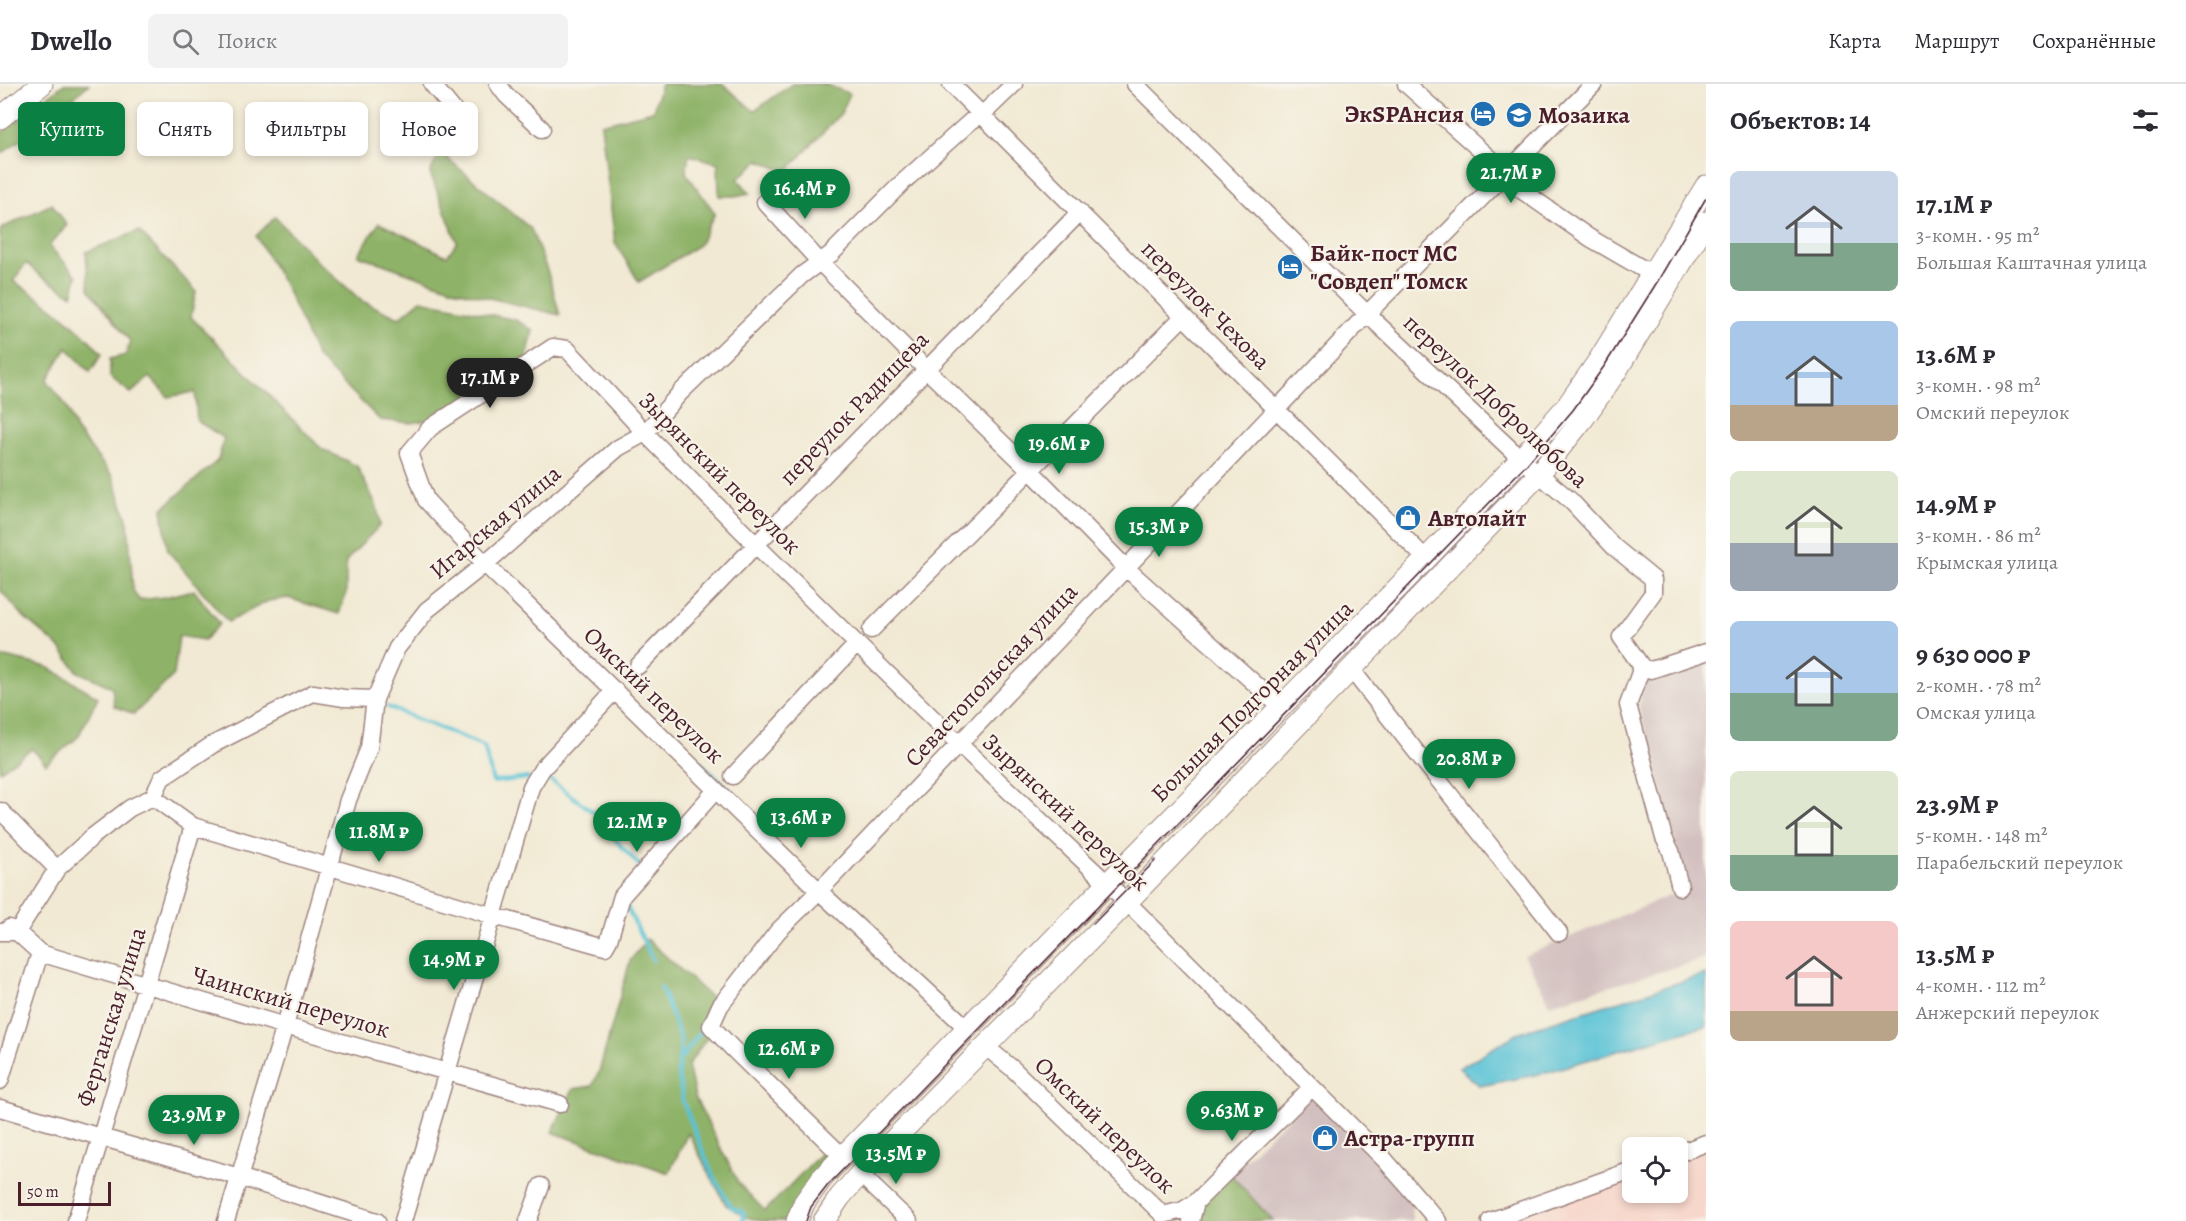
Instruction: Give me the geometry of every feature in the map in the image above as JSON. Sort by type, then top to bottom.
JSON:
[{"type":"main road","points":[[0,118],[42,84]]},
{"type":"main road","name":"Большая Подгорная улица","points":[[797,1221],[804,1203],[822,1178],[1521,459],[1574,397],[1706,186]]},
{"type":"main road","name":"Большая Подгорная улица","points":[[824,1221],[840,1197],[860,1174],[1127,902],[1539,474],[1583,419],[1615,373],[1706,222]]},
{"type":"street","points":[[432,84],[447,102]]},
{"type":"street","points":[[498,84],[506,95],[542,129]]},
{"type":"street","name":"переулок Чехова","points":[[951,84],[1426,559]]},
{"type":"street","name":"Игарская улица","points":[[226,1221],[285,1026],[348,800],[369,748],[375,699],[397,648],[427,610],[485,564],[618,448],[645,433],[680,393],[802,275],[831,254],[903,182],[983,114],[1014,84]]},
{"type":"street","name":"переулок Добролюбова","points":[[1135,84],[1367,314],[1521,459],[1571,501],[1614,547],[1653,579],[1653,593],[1621,636],[1641,667]]},
{"type":"street","points":[[1406,84],[1506,173],[1521,190],[1590,238],[1652,274]]},
{"type":"street","name":"Севастопольская улица","points":[[843,1157],[711,1026],[720,1006],[777,931],[819,891],[1367,314],[1594,84]]},
{"type":"street","points":[[765,202],[819,261],[1126,568],[1281,707]]},
{"type":"street","name":"переулок Радищева","points":[[638,666],[1080,212]]},
{"type":"street","points":[[871,630],[1183,317]]},
{"type":"street","name":"Зырянский переулок","points":[[410,453],[430,428],[553,347],[567,349],[645,433],[755,544],[959,744],[1108,883],[1385,1160],[1438,1221]]},
{"type":"street","name":"Омский переулок","points":[[410,453],[426,500],[485,564],[819,891],[967,1028]]},
{"type":"street","points":[[733,776],[857,644]]},
{"type":"street","points":[[1680,887],[1671,851],[1664,838],[1628,705],[1641,667],[1651,670],[1706,652]]},
{"type":"street","points":[[1351,669],[1559,933]]},
{"type":"street","points":[[403,1221],[531,787],[537,775],[615,690]]},
{"type":"street","points":[[0,932],[17,932],[57,869],[92,837],[130,808],[153,798],[162,778],[202,752],[314,693],[344,698],[375,699]]},
{"type":"street","points":[[153,798],[193,826],[601,947],[608,945],[622,896],[717,790]]},
{"type":"street","points":[[2,811],[57,869]]},
{"type":"street","name":"Ферганская улица","points":[[76,1221],[193,826]]},
{"type":"street","name":"Чаинский переулок","points":[[0,924],[17,932],[40,953],[560,1104]]},
{"type":"street","points":[[0,1081],[40,953]]},
{"type":"street","name":"Омский переулок","points":[[986,1047],[1013,1069],[1164,1218],[1196,1202]]},
{"type":"street","points":[[1191,1221],[1196,1202],[1311,1088]]},
{"type":"street","points":[[0,1108],[239,1177],[377,1221]]},
{"type":"street","points":[[1688,1150],[1706,1143]]},
{"type":"street","points":[[860,1174],[909,1221]]},
{"type":"street","points":[[1490,1221],[1622,1174]]},
{"type":"street","points":[[528,1221],[541,1186]]},
{"type":"shaded area","points":[[1706,657],[1706,958],[1550,1004],[1524,956],[1688,888],[1639,708],[1646,678]]},
{"type":"shaded area","points":[[1310,1097],[1380,1164],[1411,1199],[1412,1221],[1273,1221],[1230,1174]]},
{"type":"shaded area","points":[[1706,1148],[1706,1221],[1506,1221],[1622,1179],[1622,1203],[1688,1203],[1688,1155]]},
{"type":"green space","points":[[64,84],[89,84],[69,102],[41,102]]},
{"type":"green space","points":[[661,84],[723,84],[754,111],[792,84],[825,84],[850,94],[841,113],[786,172],[759,160],[738,179],[750,193],[719,196],[718,163],[689,155],[686,173],[715,213],[699,245],[639,282],[615,243],[601,124],[653,111]]},
{"type":"green space","points":[[18,120],[18,142],[0,155],[0,134]]},
{"type":"green space","points":[[438,156],[445,156],[531,229],[548,273],[560,315],[456,290],[358,255],[379,223],[447,256],[457,242],[430,173]]},
{"type":"green space","points":[[52,204],[67,225],[49,246],[77,276],[72,295],[42,277],[26,263],[13,281],[60,314],[102,354],[90,372],[67,348],[47,380],[66,405],[76,430],[113,477],[128,522],[133,590],[139,600],[194,590],[220,624],[204,640],[179,636],[174,675],[134,714],[114,706],[112,687],[78,672],[59,647],[25,618],[0,590],[0,231]]},
{"type":"green space","points":[[275,217],[318,262],[362,301],[399,318],[421,300],[516,320],[533,330],[527,358],[436,419],[411,423],[380,420],[317,357],[287,290],[256,236]]},
{"type":"green space","points":[[139,231],[196,291],[191,317],[322,449],[357,466],[377,507],[380,525],[346,561],[346,593],[339,614],[288,598],[268,601],[228,622],[168,551],[162,509],[218,460],[224,438],[197,421],[195,392],[168,397],[150,377],[131,393],[110,377],[110,359],[126,355],[130,341],[89,289],[86,252]]},
{"type":"green space","points":[[5,657],[48,667],[98,697],[78,737],[46,764],[32,749],[0,771],[0,659]]},
{"type":"green space","points":[[647,939],[717,1003],[709,1035],[688,1065],[695,1097],[739,1184],[765,1211],[827,1147],[838,1157],[789,1221],[761,1221],[746,1217],[726,1205],[688,1133],[669,1173],[552,1132],[573,1089],[592,1086],[599,1072],[630,961]]},
{"type":"green space","points":[[1230,1174],[1273,1221],[1194,1221],[1200,1204]]},
{"type":"water","points":[[1706,974],[1706,1027],[1540,1074],[1480,1086],[1459,1068],[1520,1032]]},
{"type":"waterway","points":[[388,707],[484,746],[493,782],[528,778]]},
{"type":"waterway","points":[[668,732],[755,816]]},
{"type":"waterway","points":[[545,776],[600,817],[607,831],[640,866]]},
{"type":"waterway","points":[[626,905],[653,960]]},
{"type":"waterway","points":[[661,987],[681,1040],[678,1074],[683,1102],[712,1174],[731,1207],[744,1213],[743,1221]]},
{"type":"waterway","points":[[680,1060],[705,1025]]},
{"type":"tram line","points":[[806,1221],[811,1207],[828,1185],[1527,464],[1573,410],[1605,365],[1706,198]]},
{"type":"tram line","points":[[1093,924],[1156,860]]},
{"type":"place","name":"ЭкSPAнсия","points":[[1483,114]]},
{"type":"place","name":"Мозаика","points":[[1519,115]]},
{"type":"place","name":"Байк-пост MC \"Совдеп\" Томск","points":[[1290,267]]},
{"type":"place","name":"Автолайт","points":[[1408,518]]},
{"type":"place","name":"Астра-групп","points":[[1325,1138]]}]
